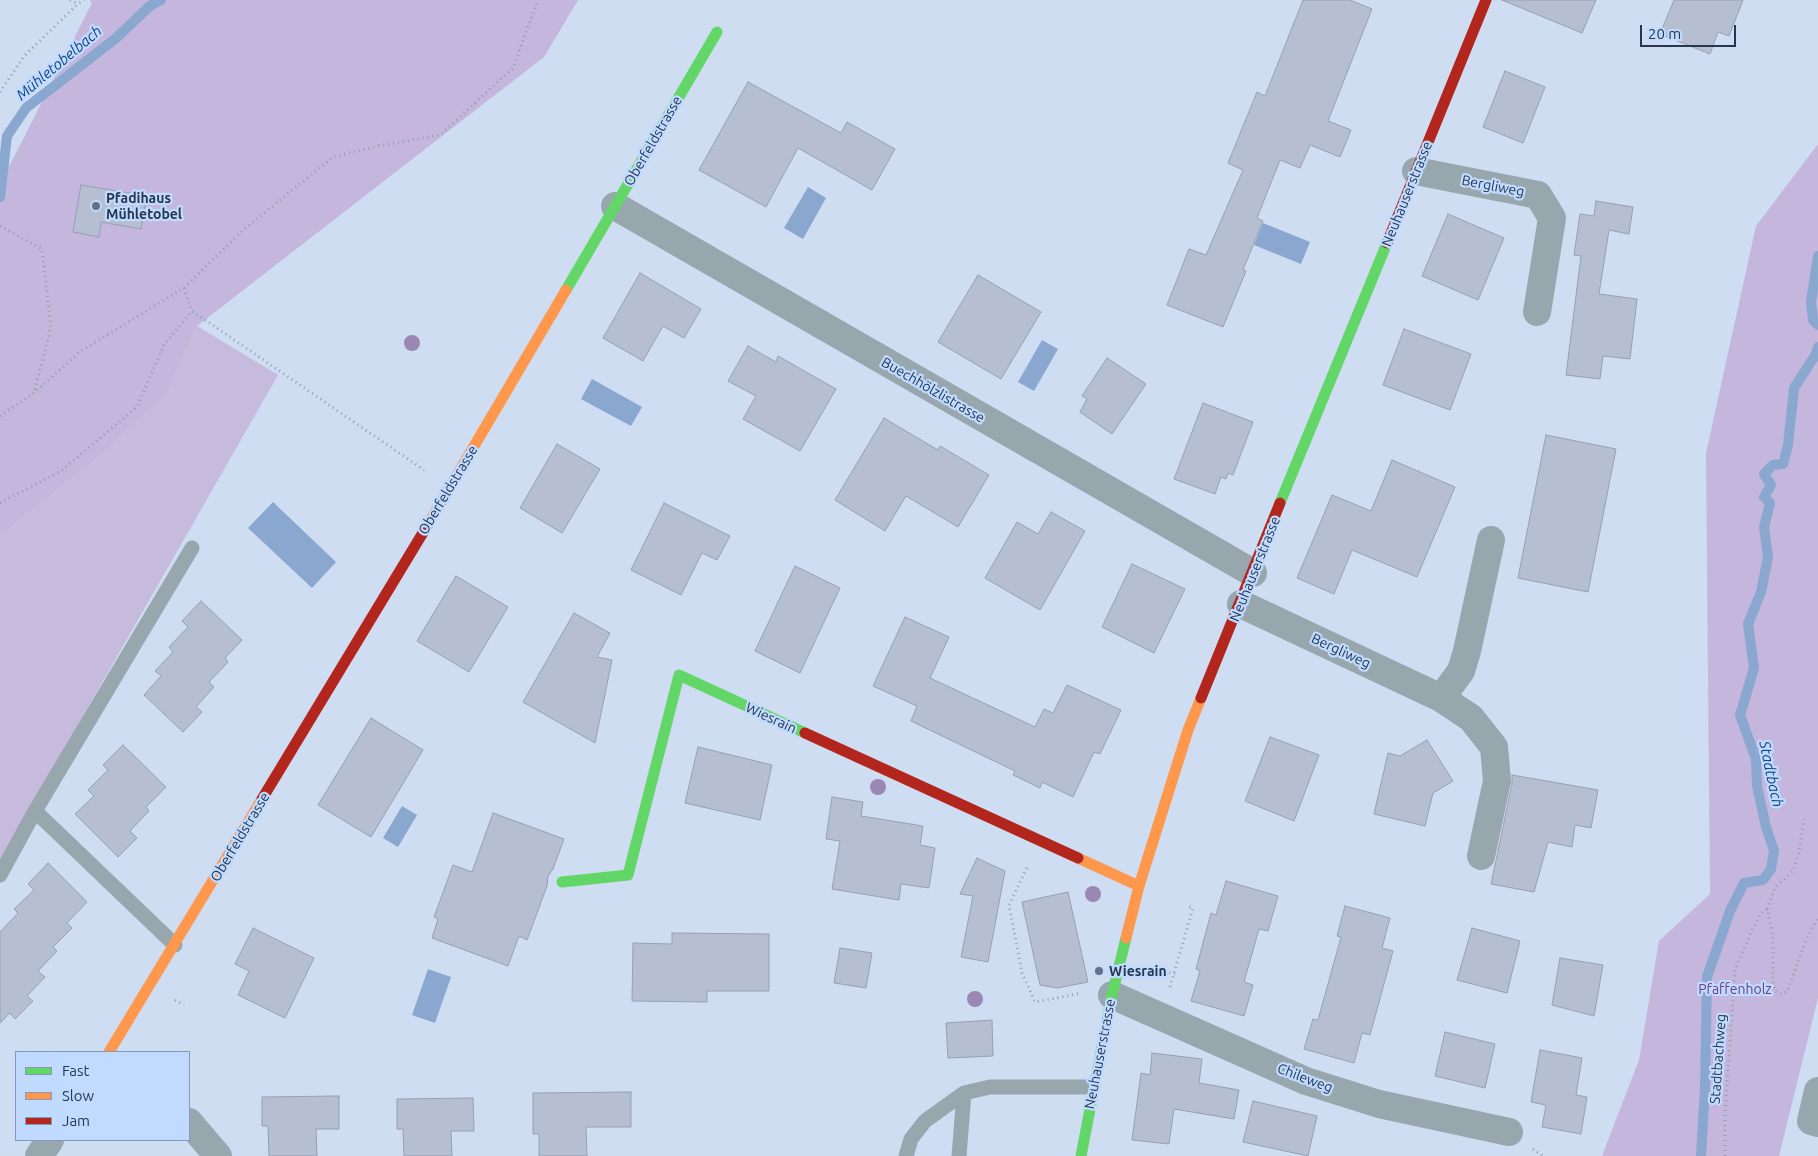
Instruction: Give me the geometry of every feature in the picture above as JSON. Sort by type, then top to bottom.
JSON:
[{"type":"street","name":"Neuhauserstrasse","points":[[1081,1156],[1112,995],[1139,886],[1188,730],[1486,0]]},
{"type":"street","name":"Oberfeldstrasse","points":[[111,1051],[450,487],[717,32]]},
{"type":"street","name":"Bergliweg","points":[[1416,171],[1538,195],[1552,218],[1537,312]]},
{"type":"street","name":"Buechhölzlistrasse","points":[[614,206],[1252,574]]},
{"type":"street","points":[[1441,698],[1461,671],[1491,540]]},
{"type":"street","name":"Bergliweg","points":[[1241,604],[1441,698],[1471,718],[1494,747],[1497,781],[1481,856]]},
{"type":"street","name":"Wiesrain","points":[[562,882],[628,875],[679,675],[1139,886]]},
{"type":"street","name":"Chileweg","points":[[1112,995],[1306,1081],[1379,1104],[1508,1132]]},
{"type":"street","points":[[1818,1092],[1811,1121],[1818,1123]]},
{"type":"street","points":[[190,1123],[218,1156]]},
{"type":"street","points":[[39,1156],[49,1141]]},
{"type":"lane","points":[[0,875],[35,810],[192,548]]},
{"type":"lane","points":[[35,810],[175,945]]},
{"type":"lane","points":[[906,1156],[911,1139],[925,1121],[964,1093],[990,1087],[1093,1087]]},
{"type":"lane","points":[[959,1156],[964,1093]]},
{"type":"path","points":[[70,0],[78,4]]},
{"type":"path","points":[[0,92],[24,56],[84,0]]},
{"type":"path","points":[[0,416],[34,393],[81,351],[184,288],[242,231],[332,157],[378,146],[440,135],[513,68],[539,0]]},
{"type":"path","points":[[0,226],[42,249],[51,327],[34,393]]},
{"type":"path","points":[[184,288],[192,311],[450,487]]},
{"type":"path","points":[[0,503],[61,471],[137,407],[164,345],[192,311]]},
{"type":"path","name":"Stadtbachweg","points":[[1726,1156],[1725,1113],[1735,969],[1760,915],[1767,910],[1775,888],[1793,871],[1799,852],[1804,819]]},
{"type":"path","points":[[1040,841],[1010,905],[1022,973],[1035,1002],[1083,992],[1112,995]]},
{"type":"path","points":[[1159,1016],[1175,974],[1193,908],[1187,906]]},
{"type":"path","points":[[1767,910],[1773,936],[1772,982],[1775,990],[1780,994],[1787,992],[1806,940],[1818,917]]},
{"type":"shaded area","points":[[197,326],[278,375],[0,861],[0,536],[105,452],[168,392]]},
{"type":"green space","points":[[90,0],[578,0],[544,57],[197,326],[168,392],[105,452],[0,536],[0,173],[11,163],[92,3]]},
{"type":"green space","name":"Pfaffenholz","points":[[1818,144],[1818,998],[1779,1156],[1602,1156],[1639,1060],[1659,941],[1710,894],[1706,453],[1756,226]]},
{"type":"water","points":[[808,187],[826,198],[803,239],[784,228]]},
{"type":"water","points":[[1263,223],[1310,242],[1301,264],[1254,245]]},
{"type":"water","points":[[1042,340],[1058,349],[1034,391],[1018,382]]},
{"type":"water","points":[[592,379],[642,407],[631,426],[581,399]]},
{"type":"water","points":[[273,502],[336,562],[312,588],[248,528]]},
{"type":"water","points":[[402,806],[417,815],[398,847],[383,838]]},
{"type":"water","points":[[428,969],[451,977],[435,1023],[412,1015]]},
{"type":"building","points":[[1303,0],[1350,0],[1372,9],[1328,121],[1351,130],[1340,157],[1310,145],[1300,168],[1280,160],[1257,218],[1263,221],[1243,270],[1246,271],[1223,327],[1167,305],[1189,249],[1206,255],[1243,170],[1228,163],[1257,92],[1265,96]]},
{"type":"building","points":[[1502,0],[1596,0],[1582,33]]},
{"type":"building","points":[[1674,0],[1743,0],[1729,36],[1718,32],[1710,54],[1660,34]]},
{"type":"building","points":[[1505,71],[1545,87],[1523,143],[1483,127]]},
{"type":"building","points":[[748,82],[841,133],[847,122],[895,149],[872,190],[798,148],[766,207],[699,170]]},
{"type":"building","points":[[81,185],[147,196],[141,229],[101,222],[99,237],[73,232]]},
{"type":"building","points":[[1596,201],[1633,207],[1629,234],[1609,230],[1599,294],[1637,299],[1630,359],[1603,356],[1600,379],[1566,375],[1581,256],[1574,255],[1580,214],[1594,216]]},
{"type":"building","points":[[1448,214],[1504,238],[1478,300],[1422,276]]},
{"type":"building","points":[[640,273],[701,309],[684,338],[663,326],[643,361],[603,338]]},
{"type":"building","points":[[978,275],[1041,312],[1001,379],[938,342]]},
{"type":"building","points":[[1404,329],[1471,354],[1450,410],[1383,385]]},
{"type":"building","points":[[748,346],[776,362],[778,356],[836,389],[800,451],[743,419],[756,396],[728,381]]},
{"type":"building","points":[[1107,358],[1146,384],[1112,434],[1080,412],[1087,399],[1082,396]]},
{"type":"building","points":[[1203,403],[1253,422],[1233,475],[1228,473],[1226,479],[1221,477],[1215,494],[1174,479]]},
{"type":"building","points":[[884,418],[938,450],[940,446],[989,475],[958,527],[906,496],[885,531],[835,500]]},
{"type":"building","points":[[1546,435],[1616,449],[1588,592],[1518,578]]},
{"type":"building","points":[[557,444],[600,469],[562,533],[520,508]]},
{"type":"building","points":[[1392,460],[1455,487],[1417,577],[1352,550],[1334,594],[1297,578],[1332,495],[1371,511]]},
{"type":"building","points":[[664,503],[730,536],[717,560],[702,553],[681,595],[631,570]]},
{"type":"building","points":[[1051,512],[1085,531],[1040,610],[985,578],[1017,522],[1038,534]]},
{"type":"building","points":[[1132,564],[1185,589],[1154,653],[1102,627]]},
{"type":"building","points":[[795,566],[840,588],[800,673],[755,651]]},
{"type":"building","points":[[456,576],[508,607],[469,672],[417,641]]},
{"type":"building","points":[[201,601],[242,640],[225,658],[228,662],[209,682],[214,687],[196,707],[202,712],[183,732],[144,695],[161,676],[155,671],[173,652],[169,647],[188,627],[182,621]]},
{"type":"building","points":[[574,613],[610,633],[597,657],[612,660],[595,743],[523,702]]},
{"type":"building","points":[[905,617],[949,637],[930,678],[1035,727],[1044,709],[1053,713],[1067,685],[1121,710],[1100,754],[1094,752],[1073,797],[1042,782],[1040,788],[1013,775],[1015,771],[911,721],[917,706],[873,686]]},
{"type":"building","points":[[371,718],[423,750],[371,837],[318,805]]},
{"type":"building","points":[[1270,737],[1319,755],[1294,821],[1245,801]]},
{"type":"building","points":[[1427,740],[1453,781],[1433,793],[1425,826],[1374,814],[1388,753],[1400,756]]},
{"type":"building","points":[[123,745],[166,787],[146,807],[149,811],[130,831],[137,838],[118,857],[75,814],[94,796],[88,790],[108,770],[103,765]]},
{"type":"building","points":[[698,747],[772,765],[760,820],[685,803]]},
{"type":"building","points":[[1512,775],[1598,790],[1591,828],[1575,825],[1572,847],[1548,842],[1534,892],[1491,884],[1512,784]]},
{"type":"building","points":[[832,797],[863,802],[861,816],[923,826],[920,845],[935,848],[929,888],[901,884],[899,900],[832,889],[840,841],[826,839]]},
{"type":"building","points":[[493,813],[564,839],[553,869],[548,876],[547,886],[527,940],[519,936],[508,966],[432,938],[438,919],[434,917],[453,865],[472,872]]},
{"type":"building","points":[[977,858],[1005,871],[988,962],[961,957],[973,896],[960,894]]},
{"type":"building","points":[[48,863],[87,902],[67,923],[72,928],[53,947],[57,951],[38,971],[45,977],[27,996],[33,1001],[15,1019],[10,1013],[0,1023],[0,932],[18,913],[14,909],[34,890],[28,884]]},
{"type":"building","points":[[1226,881],[1278,896],[1268,931],[1259,929],[1244,982],[1253,985],[1244,1016],[1191,1001],[1200,971],[1196,969],[1211,913],[1216,915]]},
{"type":"building","points":[[1068,892],[1088,982],[1057,988],[1040,985],[1022,902]]},
{"type":"building","points":[[1345,906],[1390,918],[1382,948],[1393,951],[1370,1035],[1362,1033],[1354,1063],[1304,1049],[1313,1019],[1318,1020],[1341,937],[1337,936]]},
{"type":"building","points":[[253,928],[314,958],[285,1018],[238,995],[249,971],[235,964]]},
{"type":"building","points":[[1472,928],[1520,941],[1507,993],[1457,980]]},
{"type":"building","points":[[672,933],[769,934],[769,991],[707,991],[707,1002],[632,1001],[633,943],[672,944]]},
{"type":"building","points":[[840,948],[872,953],[866,988],[834,983]]},
{"type":"building","points":[[1560,958],[1603,965],[1594,1016],[1552,1005]]},
{"type":"building","points":[[992,1020],[993,1056],[948,1058],[946,1023]]},
{"type":"building","points":[[1445,1032],[1495,1044],[1485,1088],[1435,1076]]},
{"type":"building","points":[[1540,1050],[1582,1058],[1576,1095],[1587,1097],[1581,1134],[1542,1127],[1546,1105],[1531,1102]]},
{"type":"building","points":[[1152,1053],[1202,1059],[1199,1083],[1239,1090],[1234,1119],[1174,1109],[1169,1144],[1132,1140],[1141,1073],[1150,1075]]},
{"type":"building","points":[[631,1092],[631,1127],[586,1127],[587,1156],[539,1156],[539,1134],[533,1134],[533,1093]]},
{"type":"building","points":[[339,1096],[339,1129],[316,1129],[317,1156],[269,1156],[268,1126],[262,1126],[262,1097]]},
{"type":"building","points":[[473,1098],[474,1131],[451,1131],[452,1156],[404,1156],[403,1129],[397,1129],[397,1099]]},
{"type":"building","points":[[1253,1101],[1317,1116],[1308,1156],[1243,1142]]},
{"type":"waterway","name":"Mühletobelbach","points":[[0,197],[7,136],[26,108],[115,39],[151,5],[161,0]]},
{"type":"waterway","name":"Stadtbach","points":[[1818,256],[1811,302],[1813,320],[1818,325]]},
{"type":"waterway","name":"Stadtbach","points":[[1701,1156],[1705,1087],[1707,977],[1730,911],[1744,883],[1763,880],[1771,869],[1774,851],[1766,827],[1757,786],[1756,759],[1740,715],[1754,668],[1748,624],[1761,592],[1768,557],[1764,527],[1770,503],[1764,497],[1771,485],[1764,474],[1773,465],[1783,464],[1788,445],[1794,388],[1816,354],[1818,347]]},
{"type":"traffic: fast","points":[[566,290],[717,32]]},
{"type":"traffic: fast","points":[[1280,503],[1387,243]]},
{"type":"traffic: fast","points":[[562,882],[628,875],[679,675],[805,733]]},
{"type":"traffic: fast","points":[[1081,1156],[1112,995],[1126,938]]},
{"type":"traffic: slow","points":[[427,526],[566,290]]},
{"type":"traffic: slow","points":[[1126,938],[1139,886],[1188,730],[1201,698]]},
{"type":"traffic: slow","points":[[110,1051],[262,799]]},
{"type":"traffic: slow","points":[[1078,858],[1139,886]]},
{"type":"traffic: jam","points":[[1387,243],[1486,0]]},
{"type":"traffic: jam","points":[[1201,698],[1280,503]]},
{"type":"traffic: jam","points":[[262,799],[427,526]]},
{"type":"traffic: jam","points":[[805,733],[1078,858]]},
{"type":"place","name":"Pfadihaus Mühletobel","points":[[96,206]]},
{"type":"place","name":"Wiesrain","points":[[1099,971]]}]
